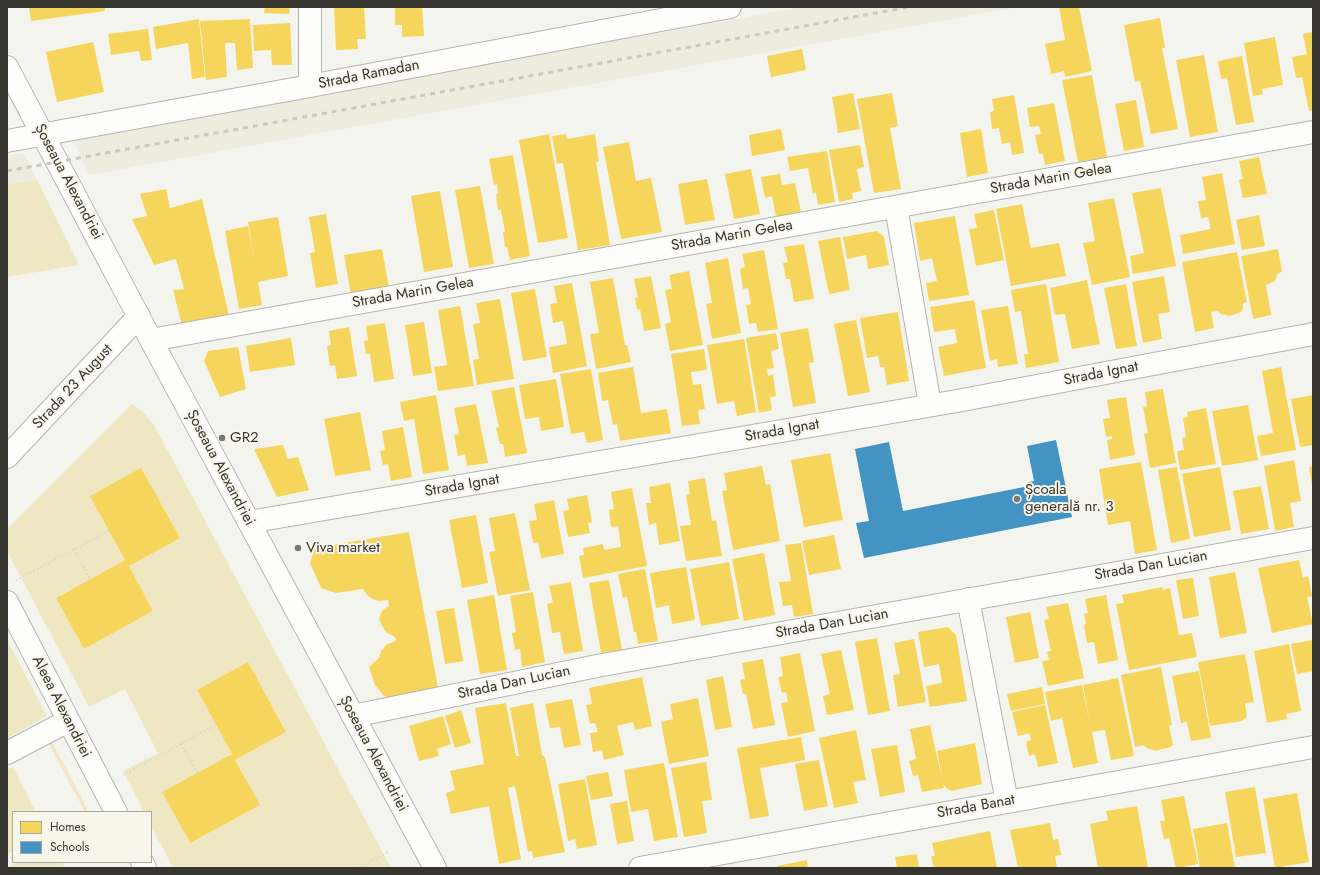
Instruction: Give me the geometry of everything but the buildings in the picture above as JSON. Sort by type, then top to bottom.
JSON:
[{"type":"street","points":[[310,7],[310,86]]},
{"type":"street","name":"Strada Ramadan","points":[[7,141],[730,7]]},
{"type":"street","name":"Șoseaua Alexandriei","points":[[7,67],[151,340],[435,868]]},
{"type":"street","name":"Strada Marin Gelea","points":[[151,340],[1313,132]]},
{"type":"street","points":[[896,207],[930,405]]},
{"type":"street","name":"Strada 23 August","points":[[7,457],[139,316]]},
{"type":"street","name":"Strada Ignat","points":[[249,522],[930,405],[1313,334]]},
{"type":"street","name":"Strada Dan Lucian","points":[[353,716],[597,666],[1313,538]]},
{"type":"street","points":[[968,600],[1007,802]]},
{"type":"street","name":"Aleea Alexandriei","points":[[7,602],[115,811]]},
{"type":"street","points":[[12,750],[68,721]]},
{"type":"street","name":"Strada Banat","points":[[640,868],[1313,747]]},
{"type":"path","points":[[14,580],[109,530]]},
{"type":"path","points":[[74,549],[90,579]]},
{"type":"path","points":[[102,786],[216,725]]},
{"type":"path","points":[[181,744],[197,773]]},
{"type":"path","points":[[358,868],[388,852]]},
{"type":"shaded area","points":[[802,7],[1018,7],[89,175],[73,139]]},
{"type":"shaded area","points":[[23,153],[37,180],[7,185],[7,156]]},
{"type":"shaded area","points":[[37,180],[79,265],[7,277],[7,185]]},
{"type":"shaded area","points":[[132,404],[143,412],[154,425],[391,868],[173,868],[152,828],[152,811],[143,811],[123,771],[158,753],[125,689],[89,707],[7,551],[7,529]],"holes":[[[125,560],[153,611],[84,649],[56,598]],[[248,663],[286,732],[235,760],[259,805],[190,843],[162,792],[232,754],[197,690]]]},
{"type":"shaded area","points":[[7,640],[47,716],[7,738]]},
{"type":"shaded area","points":[[51,740],[88,811],[84,811],[48,742]]},
{"type":"shaded area","points":[[13,767],[35,811],[12,811],[12,852],[7,854],[7,770]]},
{"type":"shaded area","points":[[15,863],[62,863],[65,868],[7,868]]},
{"type":"railway","points":[[7,171],[909,7]]},
{"type":"place","name":"GR2","points":[[222,438]]},
{"type":"place","name":"Școala generală nr. 3","points":[[1017,499]]},
{"type":"place","name":"Viva market","points":[[298,548]]}]
